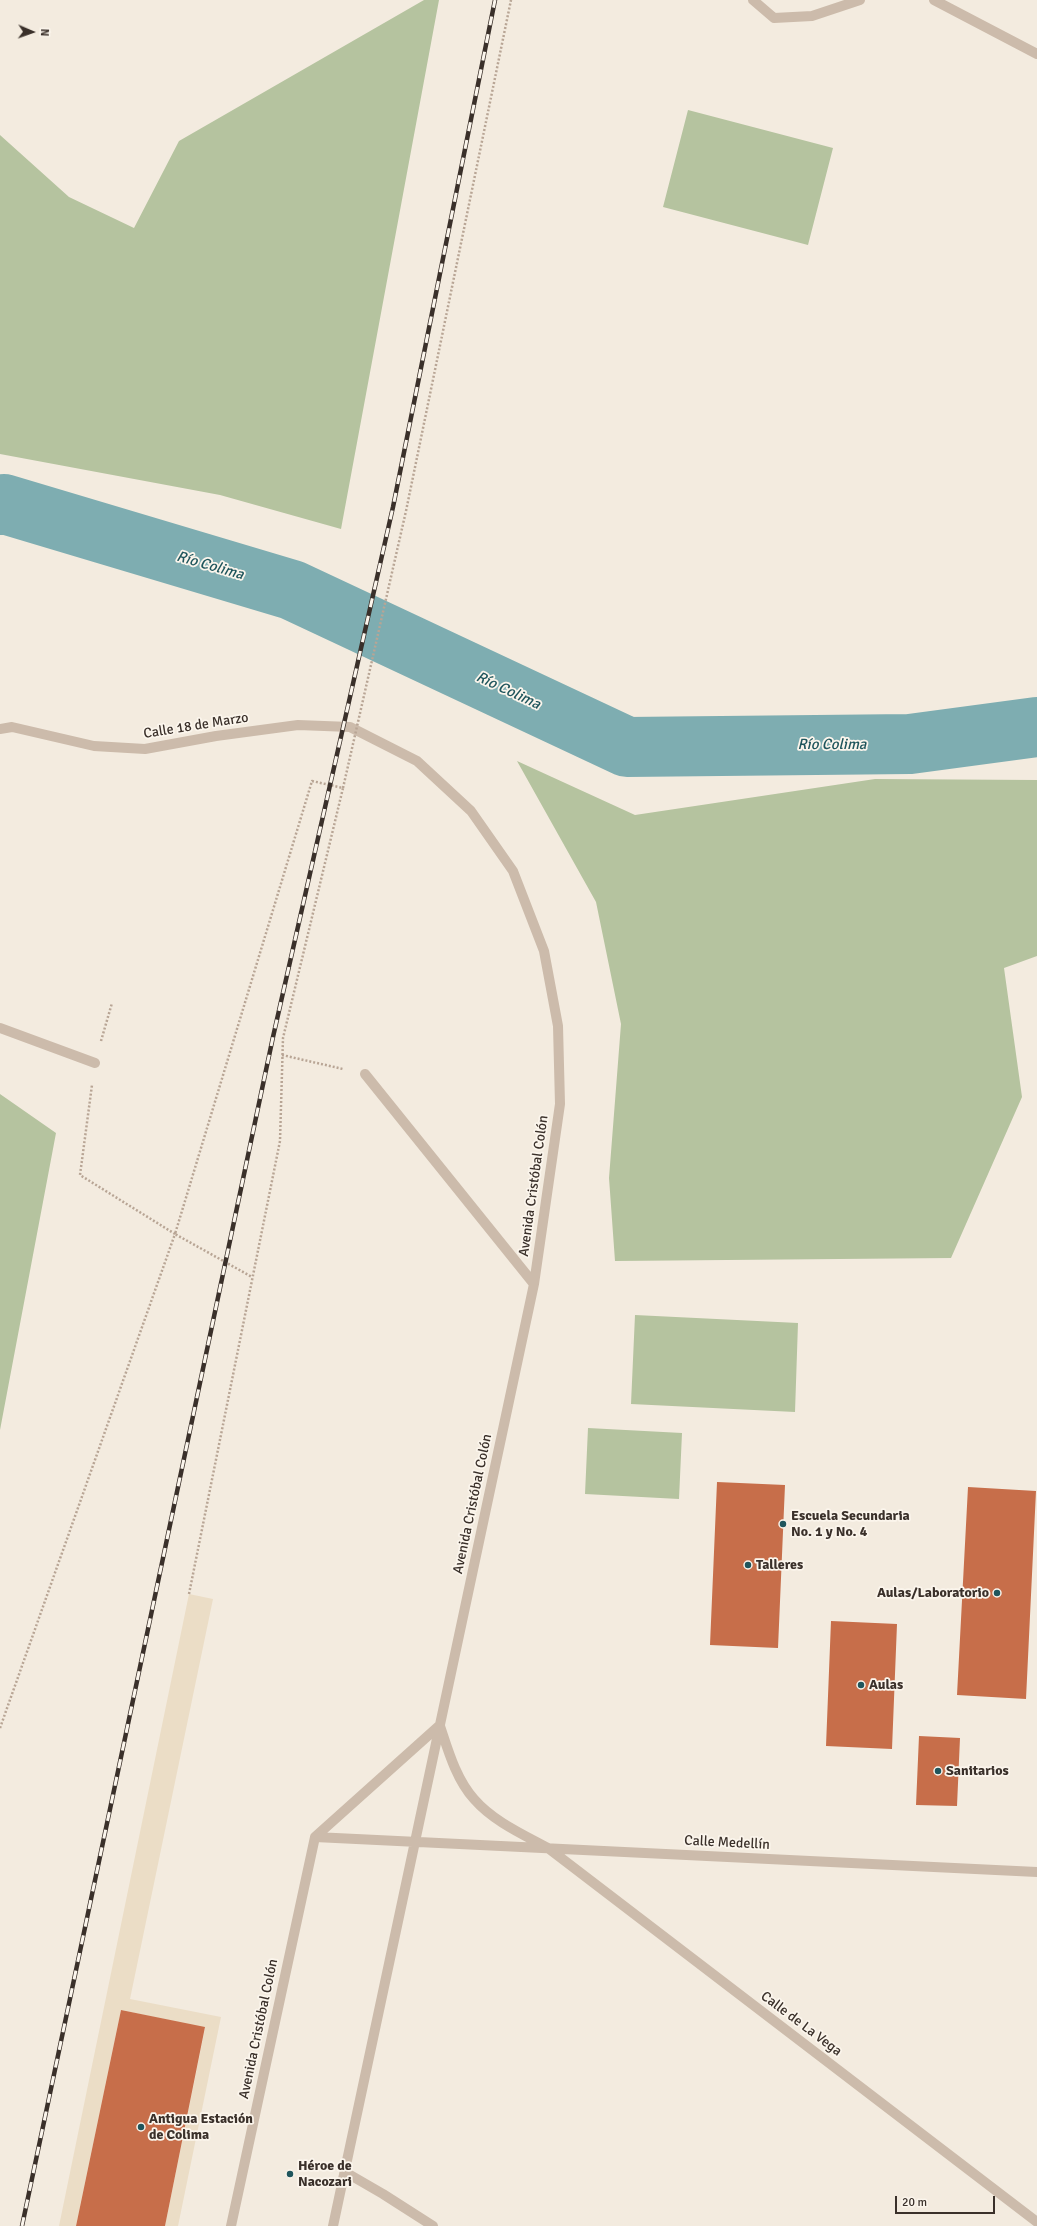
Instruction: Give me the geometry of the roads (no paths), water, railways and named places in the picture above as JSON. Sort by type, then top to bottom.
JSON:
[{"type":"street","points":[[753,0],[774,18],[812,16],[860,0]]},
{"type":"street","points":[[934,0],[1037,54]]},
{"type":"street","name":"Calle 18 de Marzo","points":[[0,729],[12,727],[94,746],[145,749],[216,736],[298,725],[350,727]]},
{"type":"street","name":"Avenida Cristóbal Colón","points":[[333,2226],[534,1284],[560,1104],[558,1026],[544,951],[513,871],[471,811],[417,761],[350,727]]},
{"type":"street","points":[[0,1028],[95,1063]]},
{"type":"street","points":[[365,1074],[534,1284]]},
{"type":"street","points":[[315,1837],[440,1725]]},
{"type":"street","name":"Calle de La Vega","points":[[440,1725],[453,1764],[473,1798],[503,1824],[548,1848],[1037,2222]]},
{"type":"street","points":[[315,1837],[415,1841]]},
{"type":"street","name":"Avenida Cristóbal Colón","points":[[231,2226],[315,1837]]},
{"type":"street","name":"Calle Medellín","points":[[415,1841],[1037,1872]]},
{"type":"street","points":[[345,2172],[433,2226]]},
{"type":"waterway","name":"Río Colima","points":[[0,505],[4,504],[292,590],[627,747],[910,744],[1037,727]]},
{"type":"railway","points":[[22,2226],[273,1037],[393,507],[495,0]]},
{"type":"place","name":"Escuela Secundaria No. 1 y No. 4","points":[[783,1524]]},
{"type":"place","name":"Talleres","points":[[748,1565]]},
{"type":"place","name":"Aulas/Laboratorio","points":[[997,1593]]},
{"type":"place","name":"Aulas","points":[[861,1685]]},
{"type":"place","name":"Sanitarios","points":[[938,1771]]},
{"type":"place","name":"Antigua Estación de Colima","points":[[141,2127]]},
{"type":"place","name":"Héroe de Nacozari","points":[[290,2174]]}]
